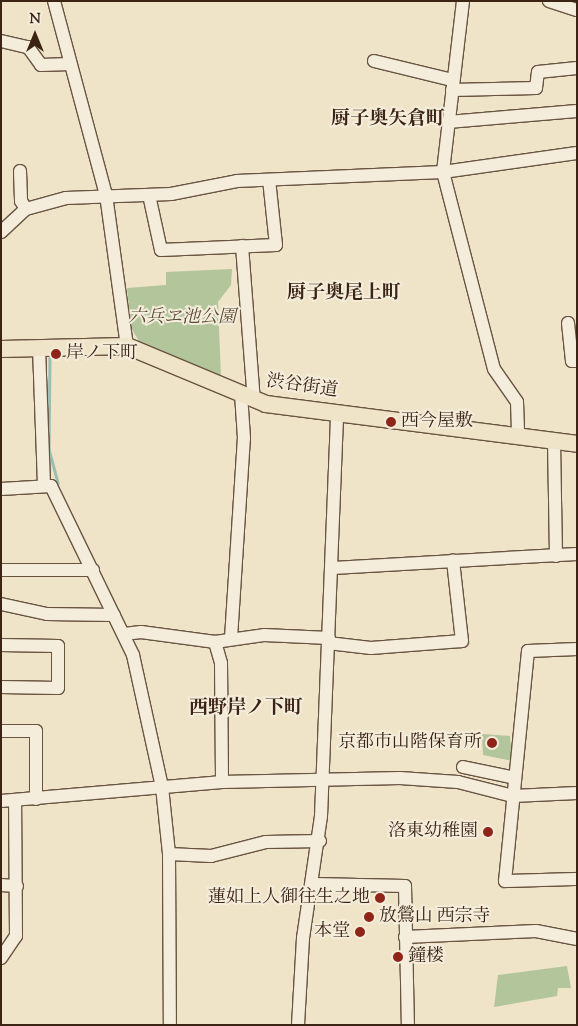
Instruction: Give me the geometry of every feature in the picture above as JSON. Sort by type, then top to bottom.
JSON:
[{"type":"main road","name":"渋谷街道","points":[[1,349],[127,346],[247,397],[337,412],[577,444]]},
{"type":"street","points":[[54,1],[106,195],[127,346]]},
{"type":"street","points":[[463,1],[443,172],[494,369],[517,402],[518,436]]},
{"type":"street","points":[[549,1],[577,10]]},
{"type":"street","points":[[1,41],[28,48],[41,65],[70,64]]},
{"type":"street","points":[[374,62],[452,85],[536,88],[538,72],[577,68]]},
{"type":"street","points":[[448,122],[577,111]]},
{"type":"street","points":[[1,232],[26,209],[48,201],[106,195],[150,195],[269,180],[443,172],[577,153]]},
{"type":"street","points":[[20,171],[21,200],[26,209]]},
{"type":"street","points":[[150,195],[162,250],[276,245],[269,180]]},
{"type":"street","points":[[231,638],[247,397],[242,246]]},
{"type":"street","points":[[568,323],[572,361],[577,361]]},
{"type":"street","points":[[39,348],[44,484]]},
{"type":"street","points":[[298,1025],[303,938],[314,884],[320,841],[328,640],[334,568],[337,412]]},
{"type":"street","points":[[554,441],[556,556]]},
{"type":"street","points":[[1,490],[44,484],[51,486],[124,634],[162,787],[169,854],[170,1025]]},
{"type":"street","points":[[334,568],[577,554]]},
{"type":"street","points":[[124,634],[141,632],[215,642],[231,638],[328,640],[370,648],[462,641],[453,561]]},
{"type":"street","points":[[1,570],[93,570]]},
{"type":"street","points":[[1,604],[47,614],[114,615]]},
{"type":"street","points":[[215,642],[221,663],[222,782]]},
{"type":"street","points":[[1,645],[58,646],[58,688],[1,687]]},
{"type":"street","points":[[577,650],[528,652],[505,880],[577,879]]},
{"type":"street","points":[[1,731],[36,731],[36,799]]},
{"type":"street","points":[[463,767],[515,778]]},
{"type":"street","points":[[1,801],[222,782],[321,780],[458,782],[513,796],[577,793]]},
{"type":"street","points":[[1,958],[6,945],[16,936],[15,801]]},
{"type":"street","points":[[169,854],[211,856],[266,842],[320,841]]},
{"type":"street","points":[[314,884],[405,886],[408,1025]]},
{"type":"street","points":[[1,885],[17,886]]},
{"type":"street","points":[[406,937],[536,931],[577,939]]},
{"type":"green space","name":"六兵ヱ池公園","points":[[232,269],[231,285],[218,302],[221,379],[139,341],[131,328],[127,288],[166,285],[166,272]]},
{"type":"green space","points":[[482,734],[510,736],[512,761],[483,755]]},
{"type":"green space","points":[[567,966],[571,988],[558,988],[557,996],[494,1007],[498,975]]},
{"type":"waterway","points":[[50,356],[49,449],[58,483]]},
{"type":"place","name":"岸ノ下町","points":[[56,354]]},
{"type":"place","name":"西今屋敷","points":[[391,422]]},
{"type":"place","name":"京都市山階保育所","points":[[492,743]]},
{"type":"place","name":"洛東幼稚園","points":[[488,832]]},
{"type":"place","name":"蓮如上人御往生之地","points":[[380,898]]},
{"type":"place","name":"放鶯山 西宗寺","points":[[369,917]]},
{"type":"place","name":"本堂","points":[[360,932]]},
{"type":"place","name":"鐘楼","points":[[398,957]]},
{"type":"district","name":"厨子奥矢倉町","points":[[388,120]]},
{"type":"district","name":"厨子奥尾上町","points":[[344,294]]},
{"type":"district","name":"西野岸ノ下町","points":[[246,709]]}]
